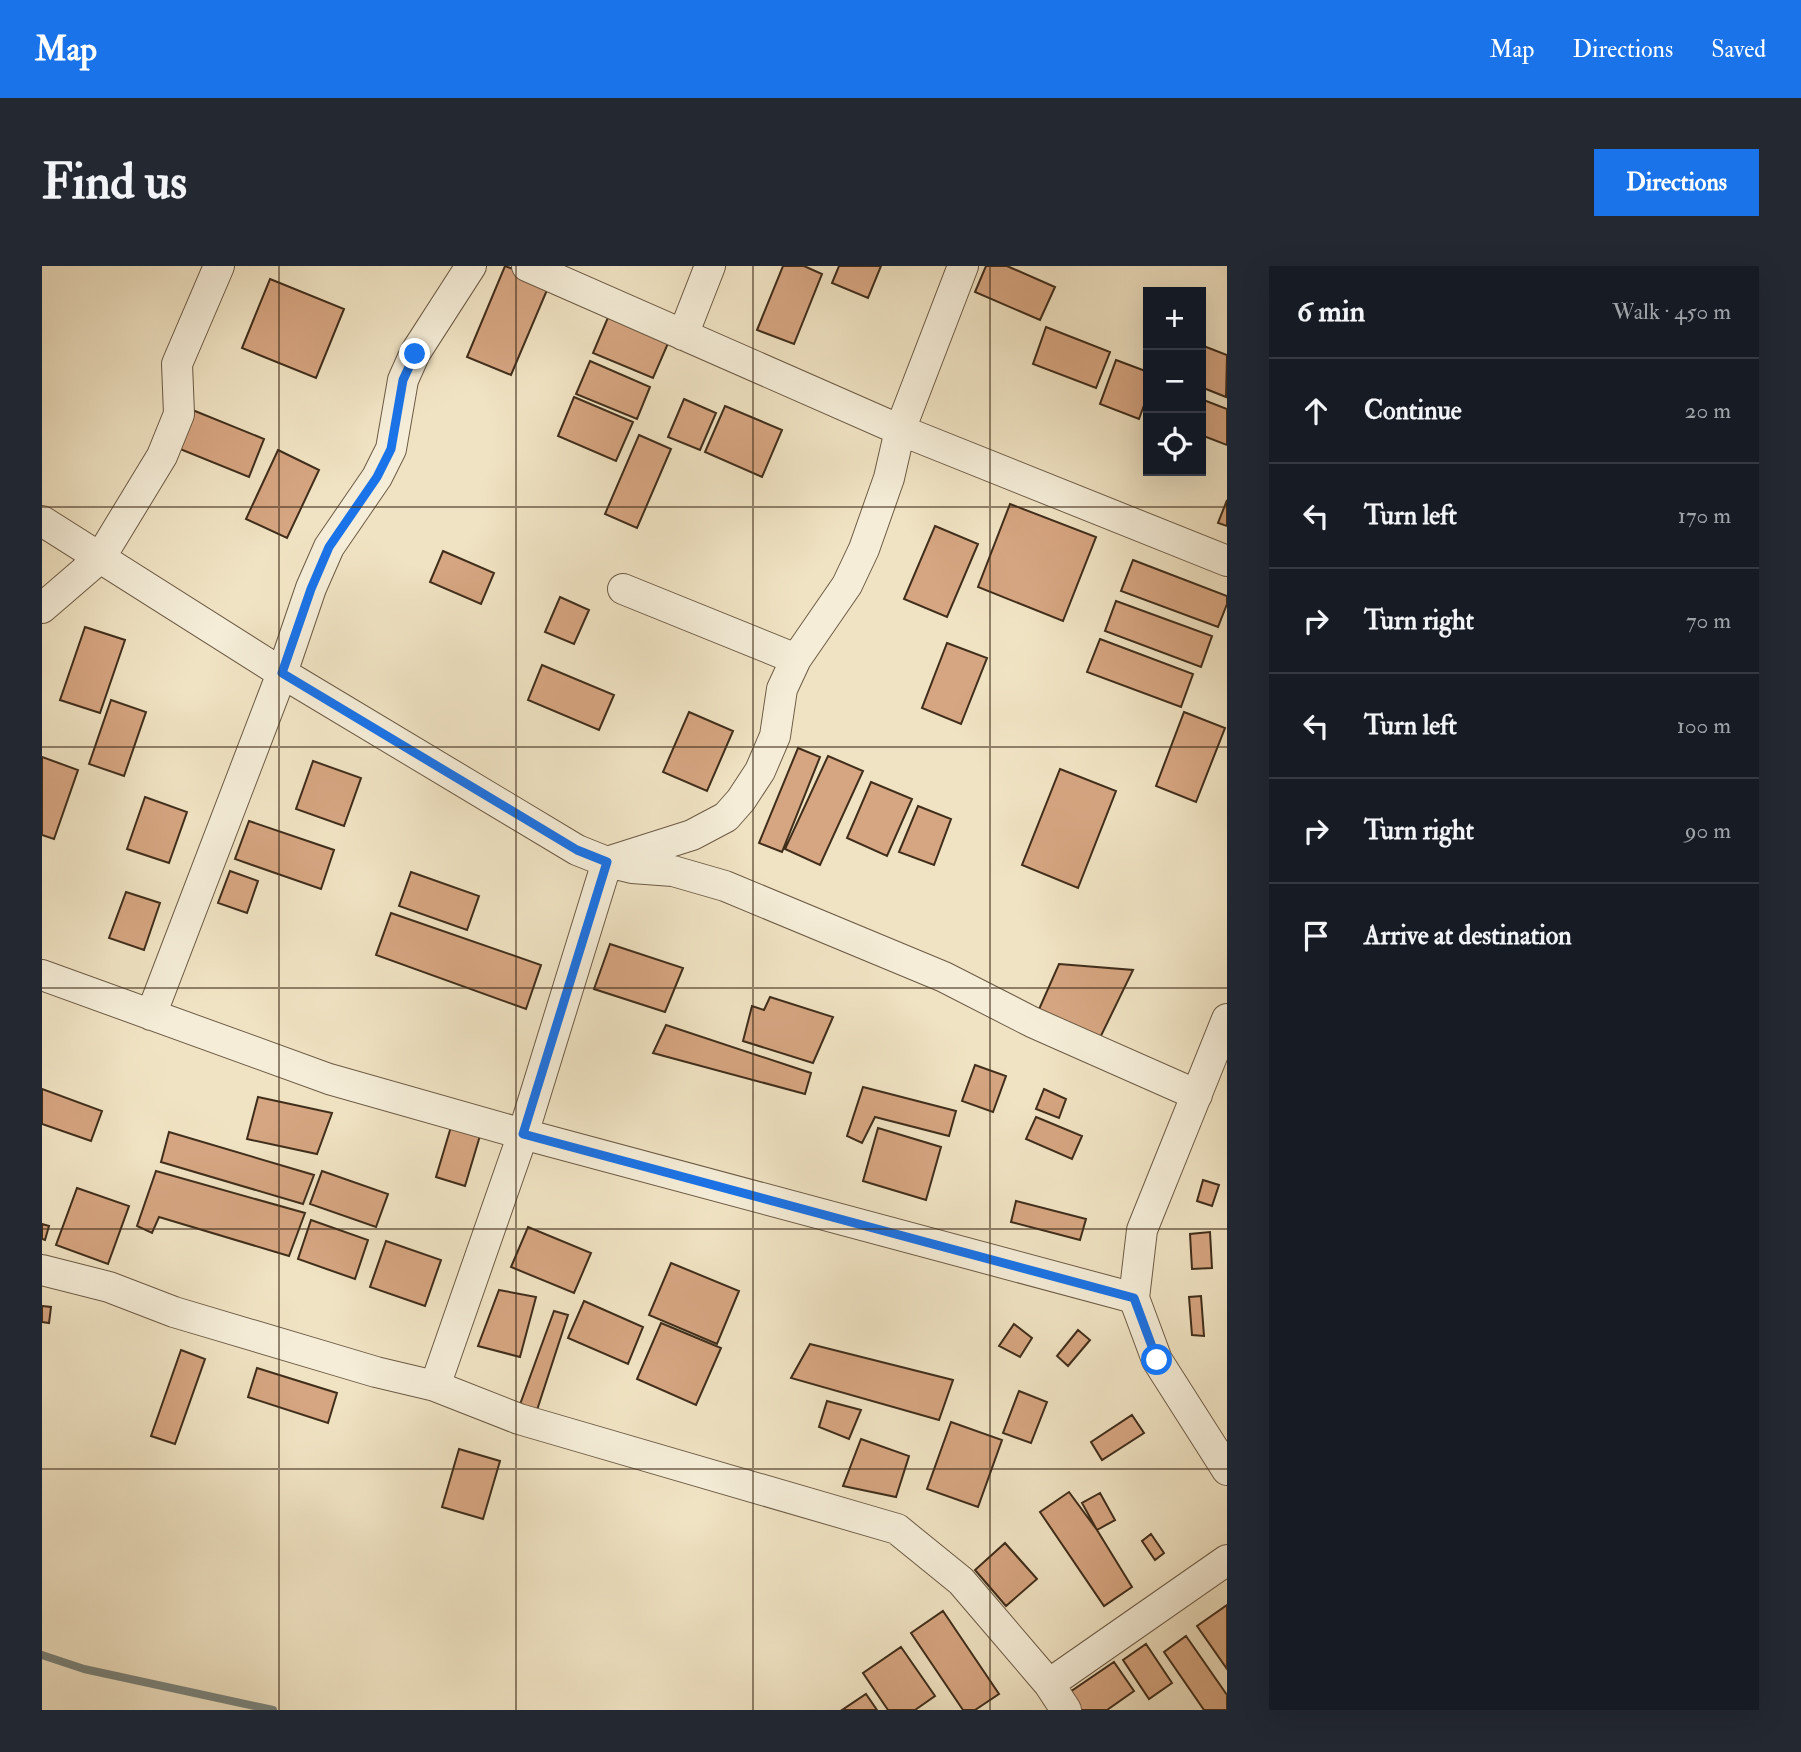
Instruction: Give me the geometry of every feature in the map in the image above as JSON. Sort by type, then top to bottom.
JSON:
[{"type":"street","points":[[42,608],[100,558],[162,456],[179,414],[177,364],[219,266]]},
{"type":"street","points":[[151,1015],[282,673],[311,589],[329,547],[377,477],[391,449],[403,380],[415,354],[471,266]]},
{"type":"street","points":[[527,266],[900,430],[1227,561]]},
{"type":"street","points":[[683,335],[710,266]]},
{"type":"street","points":[[607,862],[692,835],[726,817],[760,771],[775,736],[782,689],[796,659],[848,585],[864,549],[889,478],[900,430],[962,266]]},
{"type":"street","points":[[42,522],[282,673],[577,850],[607,862],[632,868],[673,871],[725,886],[944,977],[1032,1023],[1197,1095]]},
{"type":"street","points":[[623,589],[796,659]]},
{"type":"street","points":[[435,1387],[523,1134],[607,862]]},
{"type":"street","points":[[42,975],[329,1079],[523,1134],[1134,1298]]},
{"type":"street","points":[[1227,1019],[1142,1230],[1134,1298],[1157,1360],[1227,1471]]},
{"type":"street","points":[[42,1270],[109,1287],[174,1312],[435,1387],[519,1419],[897,1529],[961,1581],[1049,1684],[1066,1710]]},
{"type":"street","points":[[1049,1684],[1227,1560]]},
{"type":"building","points":[[505,266],[550,283],[511,375],[467,357]]},
{"type":"building","points":[[783,266],[804,266],[822,274],[794,344],[757,330]]},
{"type":"building","points":[[839,266],[881,266],[868,298],[832,283]]},
{"type":"building","points":[[986,266],[1007,266],[1055,287],[1040,320],[975,292]]},
{"type":"building","points":[[270,279],[344,309],[316,378],[242,348]]},
{"type":"building","points":[[609,315],[669,341],[653,378],[593,353]]},
{"type":"building","points":[[1046,327],[1110,352],[1096,388],[1033,364]]},
{"type":"building","points":[[1206,347],[1227,355],[1226,397],[1206,389]]},
{"type":"building","points":[[1116,360],[1143,370],[1143,408],[1139,419],[1100,404]]},
{"type":"building","points":[[590,361],[650,387],[637,419],[576,394]]},
{"type":"building","points":[[574,397],[633,422],[616,461],[558,436]]},
{"type":"building","points":[[684,399],[716,413],[700,450],[668,437]]},
{"type":"building","points":[[1206,401],[1227,409],[1227,445],[1206,437]]},
{"type":"building","points":[[725,406],[782,430],[762,477],[705,452]]},
{"type":"building","points":[[190,409],[264,439],[249,477],[175,447]]},
{"type":"building","points":[[639,435],[671,449],[637,528],[605,514]]},
{"type":"building","points":[[278,450],[319,470],[287,538],[246,519]]},
{"type":"building","points":[[1227,500],[1227,526],[1218,523]]},
{"type":"building","points":[[1010,504],[1096,537],[1063,621],[978,587]]},
{"type":"building","points":[[935,526],[978,544],[947,617],[904,599]]},
{"type":"building","points":[[443,551],[494,573],[481,604],[430,582]]},
{"type":"building","points":[[1133,560],[1227,596],[1227,604],[1218,627],[1121,591]]},
{"type":"building","points":[[560,597],[589,610],[574,644],[545,632]]},
{"type":"building","points":[[1116,601],[1212,636],[1201,667],[1105,631]]},
{"type":"building","points":[[85,627],[125,640],[100,713],[60,700]]},
{"type":"building","points":[[1100,639],[1193,674],[1181,707],[1087,672]]},
{"type":"building","points":[[947,643],[987,658],[961,724],[922,708]]},
{"type":"building","points":[[542,665],[614,695],[599,730],[528,700]]},
{"type":"building","points":[[111,700],[146,712],[124,776],[89,764]]},
{"type":"building","points":[[689,712],[733,731],[707,791],[663,772]]},
{"type":"building","points":[[1184,712],[1225,728],[1196,802],[1156,786]]},
{"type":"building","points":[[798,748],[820,757],[782,852],[759,843]]},
{"type":"building","points":[[828,756],[863,771],[820,865],[785,849]]},
{"type":"building","points":[[42,757],[78,770],[54,839],[42,835]]},
{"type":"building","points":[[313,761],[361,778],[344,826],[296,809]]},
{"type":"building","points":[[1060,769],[1116,791],[1078,888],[1022,865]]},
{"type":"building","points":[[871,782],[912,799],[887,856],[847,838]]},
{"type":"building","points":[[145,797],[187,812],[169,863],[127,849]]},
{"type":"building","points":[[918,806],[951,819],[934,865],[899,852]]},
{"type":"building","points":[[249,821],[334,850],[321,889],[235,859]]},
{"type":"building","points":[[230,871],[258,881],[247,913],[218,903]]},
{"type":"building","points":[[411,872],[479,896],[467,930],[399,906]]},
{"type":"building","points":[[126,892],[160,903],[144,950],[109,938]]},
{"type":"building","points":[[391,913],[541,965],[526,1009],[376,955]]},
{"type":"building","points":[[610,944],[683,968],[665,1012],[594,989]]},
{"type":"building","points":[[1059,964],[1133,970],[1097,1044],[1036,1016]]},
{"type":"building","points":[[770,997],[833,1017],[813,1063],[743,1041],[752,1006],[764,1010]]},
{"type":"building","points":[[666,1025],[811,1073],[805,1094],[653,1053]]},
{"type":"building","points":[[975,1065],[1006,1076],[993,1112],[962,1101]]},
{"type":"building","points":[[863,1087],[956,1111],[949,1136],[875,1117],[862,1143],[847,1136]]},
{"type":"building","points":[[42,1089],[102,1111],[91,1141],[42,1124]]},
{"type":"building","points":[[1044,1089],[1066,1099],[1059,1118],[1036,1109]]},
{"type":"building","points":[[258,1097],[332,1113],[317,1154],[247,1139]]},
{"type":"building","points":[[1036,1117],[1082,1136],[1072,1159],[1026,1139]]},
{"type":"building","points":[[453,1120],[482,1129],[465,1186],[436,1177]]},
{"type":"building","points":[[878,1128],[941,1147],[926,1200],[863,1181]]},
{"type":"building","points":[[169,1132],[314,1175],[303,1204],[161,1162]]},
{"type":"building","points":[[156,1171],[305,1213],[289,1256],[159,1217],[152,1233],[137,1226]]},
{"type":"building","points":[[322,1171],[388,1194],[376,1227],[310,1204]]},
{"type":"building","points":[[1203,1180],[1219,1185],[1212,1206],[1197,1201]]},
{"type":"building","points":[[77,1188],[129,1206],[108,1264],[56,1245]]},
{"type":"building","points":[[1016,1201],[1086,1219],[1080,1240],[1011,1222]]},
{"type":"building","points":[[311,1220],[368,1240],[355,1279],[298,1259]]},
{"type":"building","points":[[42,1224],[49,1226],[45,1240],[42,1239]]},
{"type":"building","points":[[528,1227],[591,1253],[574,1293],[511,1267]]},
{"type":"building","points":[[1210,1232],[1212,1268],[1192,1269],[1190,1234]]},
{"type":"building","points":[[386,1241],[441,1260],[425,1306],[370,1287]]},
{"type":"building","points":[[671,1263],[739,1291],[717,1344],[649,1315]]},
{"type":"building","points":[[499,1290],[536,1297],[520,1357],[478,1346]]},
{"type":"building","points":[[1201,1296],[1204,1336],[1192,1335],[1189,1297]]},
{"type":"building","points":[[584,1301],[643,1327],[628,1364],[568,1338]]},
{"type":"building","points":[[42,1306],[51,1307],[49,1323],[42,1322]]},
{"type":"building","points":[[554,1311],[568,1315],[536,1413],[518,1410]]},
{"type":"building","points":[[661,1323],[721,1348],[696,1405],[637,1379]]},
{"type":"building","points":[[1014,1324],[1032,1338],[1020,1357],[999,1346]]},
{"type":"building","points":[[1078,1330],[1090,1340],[1068,1366],[1057,1356]]},
{"type":"building","points":[[810,1344],[953,1380],[939,1420],[791,1378]]},
{"type":"building","points":[[181,1350],[205,1359],[175,1444],[151,1436]]},
{"type":"building","points":[[257,1368],[337,1393],[328,1423],[248,1397]]},
{"type":"building","points":[[1019,1391],[1047,1402],[1031,1443],[1003,1433]]},
{"type":"building","points":[[827,1401],[861,1410],[849,1439],[819,1427]]},
{"type":"building","points":[[1132,1415],[1144,1433],[1102,1460],[1091,1442]]},
{"type":"building","points":[[951,1422],[1002,1440],[978,1507],[927,1489]]},
{"type":"building","points":[[861,1439],[909,1456],[896,1497],[843,1486]]},
{"type":"building","points":[[459,1449],[500,1461],[483,1519],[442,1507]]},
{"type":"building","points":[[1069,1492],[1097,1530],[1132,1587],[1104,1606],[1040,1512]]},
{"type":"building","points":[[1100,1493],[1115,1520],[1097,1530],[1082,1503]]},
{"type":"building","points":[[1151,1534],[1164,1553],[1155,1560],[1142,1541]]},
{"type":"building","points":[[1005,1543],[1037,1579],[1006,1606],[975,1570]]},
{"type":"building","points":[[1227,1605],[1227,1669],[1197,1626]]},
{"type":"building","points":[[943,1611],[999,1694],[975,1710],[963,1710],[911,1633]]},
{"type":"building","points":[[1186,1636],[1227,1695],[1227,1710],[1204,1710],[1164,1652]]},
{"type":"building","points":[[1146,1644],[1172,1683],[1149,1699],[1123,1660]]},
{"type":"building","points":[[901,1647],[935,1696],[915,1710],[888,1710],[863,1673]]},
{"type":"building","points":[[1114,1662],[1134,1691],[1107,1710],[1078,1710],[1067,1694]]},
{"type":"building","points":[[866,1694],[877,1710],[842,1710]]},
{"type":"waterway","points":[[42,1655],[84,1669],[273,1710]]},
{"type":"route","points":[[415,354],[403,380],[391,449],[377,477],[329,547],[311,589],[282,673],[577,850],[607,862],[523,1134],[1134,1298],[1157,1360]]}]
